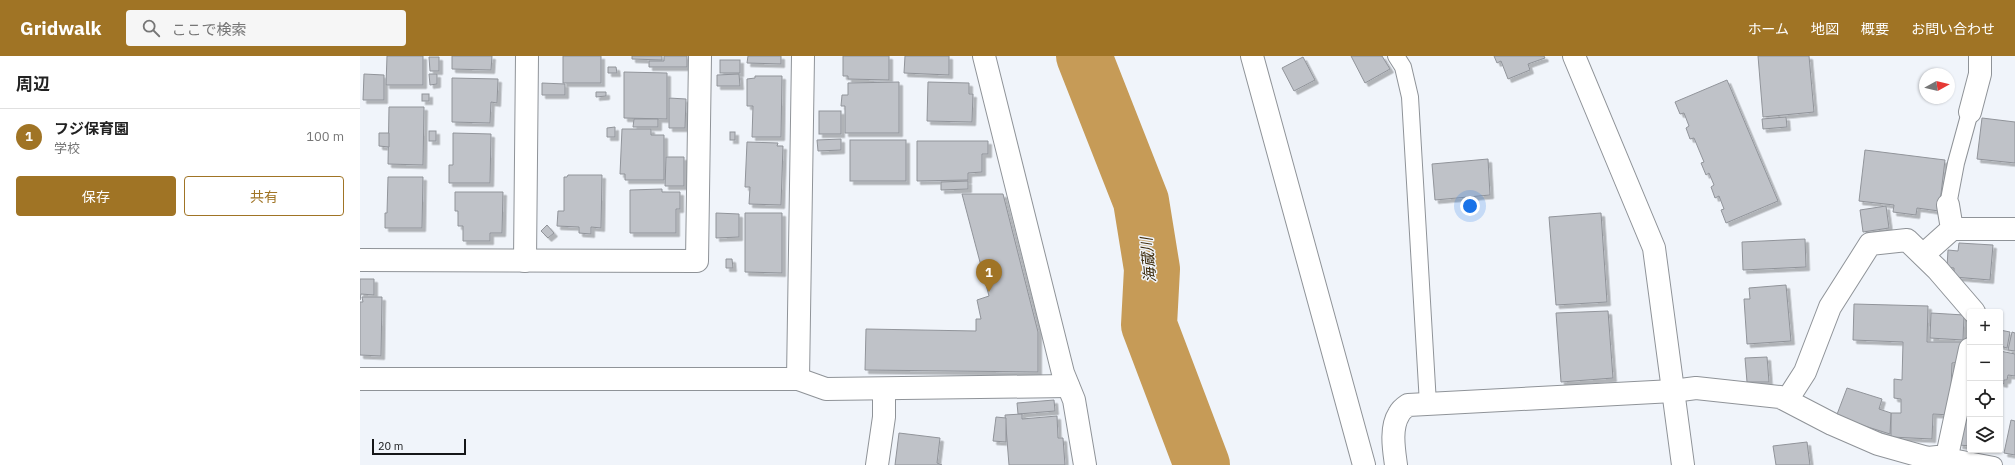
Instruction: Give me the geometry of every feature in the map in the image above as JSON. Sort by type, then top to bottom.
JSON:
[{"type":"street","points":[[525,261],[528,56]]},
{"type":"street","points":[[360,260],[697,261],[700,56]]},
{"type":"street","points":[[798,379],[803,56]]},
{"type":"street","points":[[984,56],[1064,373],[1074,400],[1085,465]]},
{"type":"street","points":[[1252,56],[1364,465]]},
{"type":"street","points":[[1574,56],[1654,248],[1682,465]]},
{"type":"street","points":[[1970,112],[1980,74],[1980,56]]},
{"type":"street","points":[[1948,205],[1952,228]]},
{"type":"street","points":[[1923,255],[1952,228],[2015,229]]},
{"type":"street","points":[[1787,400],[1806,372],[1830,307],[1870,244],[1907,240],[1937,269],[1971,309]]},
{"type":"street","points":[[1396,465],[1394,445],[1395,425],[1399,414],[1408,405],[1673,391],[1696,388],[1780,397],[1832,424],[1878,444],[1928,458],[1947,456],[1967,363]]},
{"type":"street","points":[[360,379],[798,379],[826,389],[1068,386]]},
{"type":"street","points":[[877,465],[884,417],[884,389]]},
{"type":"lane","points":[[1396,56],[1402,67],[1410,97],[1428,404]]},
{"type":"lane","points":[[1948,205],[1956,163],[1970,112]]},
{"type":"lane","points":[[1947,456],[1994,465]]},
{"type":"building","points":[[387,56],[423,56],[423,85],[386,85]]},
{"type":"building","points":[[452,56],[492,56],[491,70],[452,69]]},
{"type":"building","points":[[563,56],[601,56],[601,83],[563,83]]},
{"type":"building","points":[[632,56],[662,56],[662,60],[632,59]]},
{"type":"building","points":[[664,56],[687,56],[687,67],[649,67],[649,61],[664,61]]},
{"type":"building","points":[[748,56],[781,56],[781,64],[747,63]]},
{"type":"building","points":[[843,56],[889,56],[889,80],[848,79],[848,76],[843,76]]},
{"type":"building","points":[[905,56],[949,56],[949,75],[904,73]]},
{"type":"building","points":[[1351,56],[1382,56],[1390,69],[1365,83]]},
{"type":"building","points":[[1494,56],[1544,56],[1545,58],[1528,64],[1530,70],[1508,79],[1501,61],[1497,63]]},
{"type":"building","points":[[1758,56],[1809,56],[1814,112],[1763,117]]},
{"type":"building","points":[[429,57],[439,57],[439,71],[430,71]]},
{"type":"building","points":[[1303,57],[1315,80],[1294,91],[1282,68]]},
{"type":"building","points":[[720,60],[740,60],[740,73],[720,73]]},
{"type":"building","points":[[608,67],[616,67],[617,73],[608,73]]},
{"type":"building","points":[[624,72],[667,73],[667,119],[624,118]]},
{"type":"building","points":[[364,74],[384,75],[384,100],[363,100]]},
{"type":"building","points":[[429,74],[437,74],[437,84],[430,85]]},
{"type":"building","points":[[739,74],[740,86],[717,86],[717,75]]},
{"type":"building","points":[[755,76],[782,76],[781,137],[752,137],[753,106],[747,106],[747,79],[755,78]]},
{"type":"building","points":[[452,78],[498,79],[497,103],[491,102],[490,123],[452,122]]},
{"type":"building","points":[[1727,80],[1778,201],[1726,223],[1721,210],[1724,209],[1719,196],[1715,198],[1711,187],[1714,185],[1709,173],[1706,175],[1701,163],[1704,162],[1694,138],[1690,139],[1686,128],[1689,126],[1684,113],[1680,114],[1675,102]]},
{"type":"building","points":[[899,82],[899,133],[845,133],[845,106],[841,106],[842,95],[848,95],[848,83]]},
{"type":"building","points":[[928,82],[969,83],[969,94],[973,94],[972,122],[927,121]]},
{"type":"building","points":[[542,83],[565,84],[565,95],[542,95]]},
{"type":"building","points":[[596,92],[606,92],[606,96],[596,97]]},
{"type":"building","points":[[422,94],[429,94],[429,101],[422,101]]},
{"type":"building","points":[[669,98],[686,99],[685,128],[669,128]]},
{"type":"building","points":[[389,107],[424,107],[423,165],[388,164]]},
{"type":"building","points":[[819,111],[841,111],[841,134],[819,134]]},
{"type":"building","points":[[1786,117],[1787,127],[1763,129],[1762,119]]},
{"type":"building","points":[[1982,118],[2015,122],[2015,163],[1977,159]]},
{"type":"building","points":[[634,119],[658,119],[658,127],[633,127]]},
{"type":"building","points":[[615,127],[615,137],[607,137],[607,128]]},
{"type":"building","points":[[622,129],[651,129],[651,135],[664,135],[664,180],[625,180],[625,174],[620,174]]},
{"type":"building","points":[[429,131],[436,131],[436,141],[429,141]]},
{"type":"building","points":[[730,132],[735,132],[735,140],[730,140]]},
{"type":"building","points":[[379,133],[389,133],[389,147],[379,146]]},
{"type":"building","points":[[453,133],[491,134],[490,183],[449,183],[449,165],[453,165]]},
{"type":"building","points":[[841,139],[841,150],[818,151],[817,140]]},
{"type":"building","points":[[850,140],[906,140],[906,181],[850,181]]},
{"type":"building","points":[[917,141],[988,141],[988,154],[982,154],[982,172],[968,173],[968,180],[917,181]]},
{"type":"building","points":[[747,142],[778,143],[777,146],[783,146],[781,205],[749,204],[750,187],[745,187]]},
{"type":"building","points":[[1865,150],[1945,160],[1939,211],[1917,208],[1916,215],[1893,212],[1894,205],[1859,201]]},
{"type":"building","points":[[666,157],[684,157],[684,186],[665,186]]},
{"type":"building","points":[[1488,159],[1490,195],[1435,200],[1432,164]]},
{"type":"building","points":[[568,175],[602,175],[601,228],[591,227],[591,234],[579,233],[579,227],[557,226],[558,211],[564,211],[564,177],[567,177]]},
{"type":"building","points":[[388,177],[423,177],[422,228],[385,228]]},
{"type":"building","points":[[968,181],[968,189],[941,190],[941,182]]},
{"type":"building","points":[[662,189],[662,192],[680,192],[680,209],[676,209],[676,233],[630,233],[630,190]]},
{"type":"building","points":[[455,192],[503,192],[502,233],[490,233],[490,241],[463,241],[463,226],[458,226],[458,211],[455,211]]},
{"type":"building","points":[[962,194],[1003,194],[1038,332],[1038,372],[865,370],[866,329],[976,331],[976,319],[981,319],[977,300],[989,296]]},
{"type":"building","points":[[1886,206],[1889,228],[1863,232],[1860,210]]},
{"type":"building","points":[[716,213],[739,214],[739,237],[716,238]]},
{"type":"building","points":[[745,213],[782,213],[782,273],[745,272]]},
{"type":"building","points":[[1601,213],[1607,302],[1556,305],[1549,217]]},
{"type":"building","points":[[547,225],[554,233],[548,238],[541,231]]},
{"type":"building","points":[[1805,239],[1806,267],[1743,270],[1742,242]]},
{"type":"building","points":[[1959,243],[1993,245],[1990,280],[1954,277],[1954,268],[1947,267],[1948,250],[1958,251]]},
{"type":"building","points":[[726,259],[732,259],[733,268],[726,268]]},
{"type":"building","points":[[360,279],[374,279],[374,295],[361,294],[360,300]]},
{"type":"building","points":[[1786,285],[1791,341],[1747,344],[1744,299],[1750,299],[1749,288]]},
{"type":"building","points":[[362,297],[382,297],[381,356],[360,355],[360,302],[363,302]]},
{"type":"building","points":[[1854,304],[1928,306],[1927,342],[1964,342],[1960,362],[1952,363],[1950,415],[1933,414],[1932,439],[1891,437],[1891,413],[1901,413],[1901,399],[1894,398],[1894,379],[1902,380],[1903,342],[1853,340]]},
{"type":"building","points":[[1608,311],[1613,378],[1561,382],[1556,313]]},
{"type":"building","points":[[1931,313],[1964,315],[1963,340],[1930,338]]},
{"type":"building","points":[[2003,331],[2010,332],[2007,348],[2003,347]]},
{"type":"building","points":[[2012,332],[2015,333],[2015,351],[2008,350]]},
{"type":"building","points":[[2003,352],[2015,354],[2015,376],[2008,375],[2007,380],[2004,380],[2004,384]]},
{"type":"building","points":[[1767,357],[1769,382],[1747,382],[1745,358]]},
{"type":"building","points":[[1847,388],[1882,399],[1879,409],[1891,413],[1890,434],[1836,417]]},
{"type":"building","points":[[1054,400],[1055,411],[1018,414],[1017,403]]},
{"type":"building","points":[[1022,414],[1022,419],[1057,416],[1058,438],[1063,438],[1065,465],[1009,465],[1005,415]]},
{"type":"building","points":[[996,417],[1006,418],[1006,442],[993,441]]},
{"type":"building","points":[[1963,420],[1967,421],[1967,446],[1959,445]]},
{"type":"building","points":[[2011,420],[2015,421],[2015,455],[2004,453]]},
{"type":"building","points":[[899,433],[940,438],[937,463],[942,465],[895,465]]},
{"type":"building","points":[[1807,442],[1810,465],[1776,465],[1773,446]]},
{"type":"waterway","name":"海蔵川","points":[[1084,56],[1141,201],[1152,269],[1149,325],[1202,465]]},
{"type":"place","name":"フジ保育園","points":[[989,292]]}]
